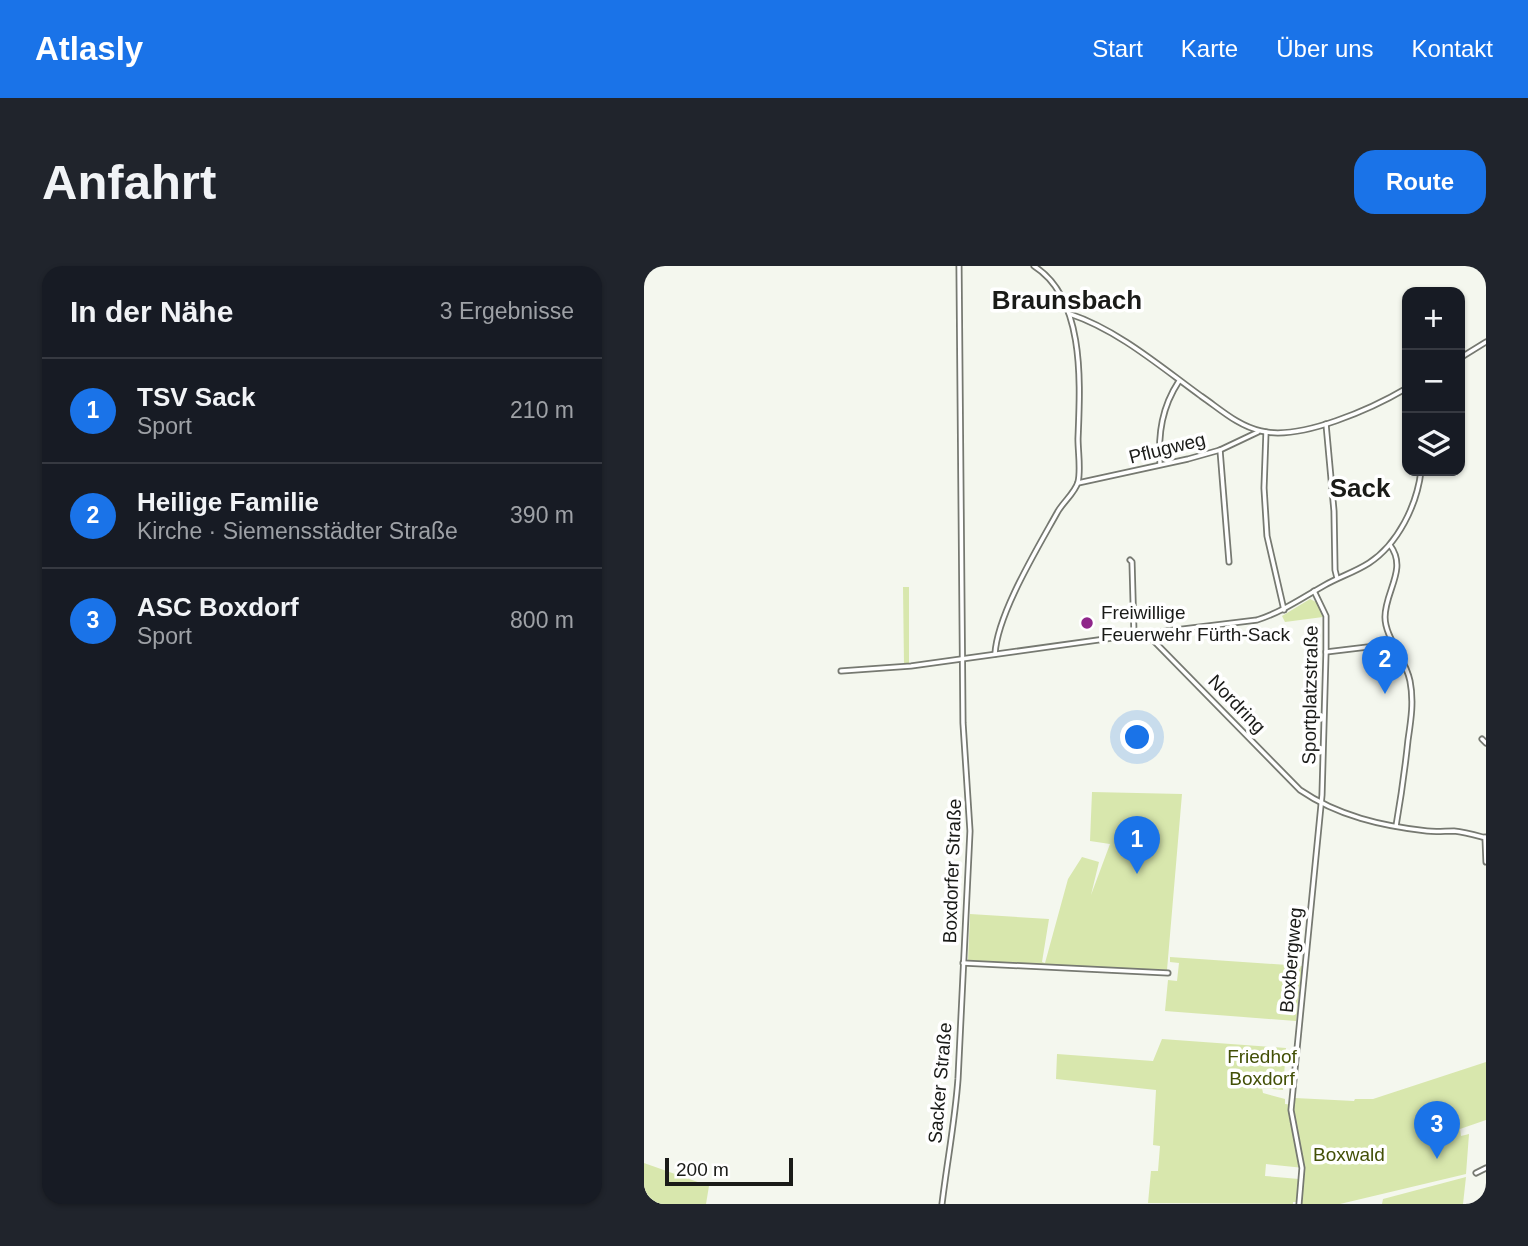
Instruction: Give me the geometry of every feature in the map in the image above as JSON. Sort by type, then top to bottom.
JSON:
[{"type":"street","name":"Boxdorfer Straße","points":[[959,266],[963,723],[970,828],[963,963],[1168,973]]},
{"type":"street","points":[[995,654],[996,641],[1013,598],[1058,510],[1077,483],[1078,361],[1070,314],[1049,276],[1034,266]]},
{"type":"street","points":[[1070,314],[1128,344],[1238,422],[1260,431],[1299,430],[1326,424],[1372,407],[1402,391]]},
{"type":"street","points":[[1465,355],[1486,342]]},
{"type":"street","points":[[1160,464],[1160,426],[1166,404],[1179,380]]},
{"type":"street","points":[[1326,424],[1337,578]]},
{"type":"street","name":"Pflugweg","points":[[1077,483],[1220,450],[1260,431]]},
{"type":"street","points":[[1266,432],[1264,488],[1267,536],[1284,610]]},
{"type":"street","points":[[1220,450],[1229,562]]},
{"type":"street","points":[[841,671],[911,666],[1257,620],[1284,610],[1337,578],[1367,564],[1390,545],[1416,497],[1421,476]]},
{"type":"street","points":[[1390,545],[1398,564],[1385,622],[1406,666],[1413,701],[1396,826]]},
{"type":"street","points":[[1130,560],[1134,635]]},
{"type":"street","name":"Sportplatzstraße","points":[[1314,591],[1326,616],[1320,802]]},
{"type":"street","name":"Nordring","points":[[1146,633],[1300,790],[1344,814],[1396,826],[1427,831],[1464,832],[1486,837],[1486,862]]},
{"type":"street","points":[[1326,652],[1376,646]]},
{"type":"street","name":"Boxbergweg","points":[[1298,1204],[1302,1168],[1291,1110],[1320,802]]},
{"type":"street","name":"Sacker Straße","points":[[942,1204],[955,1119],[963,963]]},
{"type":"street","points":[[1476,1173],[1486,1168]]},
{"type":"green space","points":[[903,587],[909,587],[909,665],[904,665]]},
{"type":"green space","points":[[1310,599],[1318,603],[1323,617],[1285,622],[1282,616]]},
{"type":"green space","points":[[1092,792],[1182,794],[1167,970],[968,961],[970,914],[1049,919],[1042,962],[1045,963],[1068,879],[1082,857],[1099,862],[1091,895],[1110,844],[1090,841]]},
{"type":"green space","points":[[1170,957],[1302,966],[1296,1021],[1165,1011],[1168,980],[1177,981],[1179,963],[1170,962]]},
{"type":"green space","name":"Boxwald","points":[[1162,1039],[1286,1048],[1283,1090],[1262,1088],[1263,1093],[1285,1099],[1285,1104],[1294,1105],[1295,1098],[1354,1101],[1373,1099],[1486,1062],[1486,1120],[1460,1129],[1461,1136],[1469,1134],[1466,1174],[1340,1204],[1301,1204],[1304,1168],[1266,1164],[1265,1176],[1299,1179],[1297,1202],[1148,1203],[1151,1171],[1158,1171],[1160,1146],[1153,1145],[1156,1090],[1056,1079],[1057,1054],[1153,1061]]},
{"type":"green space","points":[[644,1163],[709,1186],[706,1204],[644,1204]]},
{"type":"green space","points":[[1466,1177],[1463,1204],[1382,1204],[1383,1199]]},
{"type":"place","name":"Freiwillige Feuerwehr Fürth-Sack","points":[[1087,623]]},
{"type":"place","name":"Heilige Familie","points":[[1385,694]]},
{"type":"place","name":"TSV Sack","points":[[1137,874]]},
{"type":"place","name":"ASC Boxdorf","points":[[1437,1159]]},
{"type":"district","name":"Braunsbach","points":[[1067,300]]},
{"type":"district","name":"Sack","points":[[1360,488]]},
{"type":"park label","name":"Friedhof Boxdorf","points":[[1262,1067]]}]
